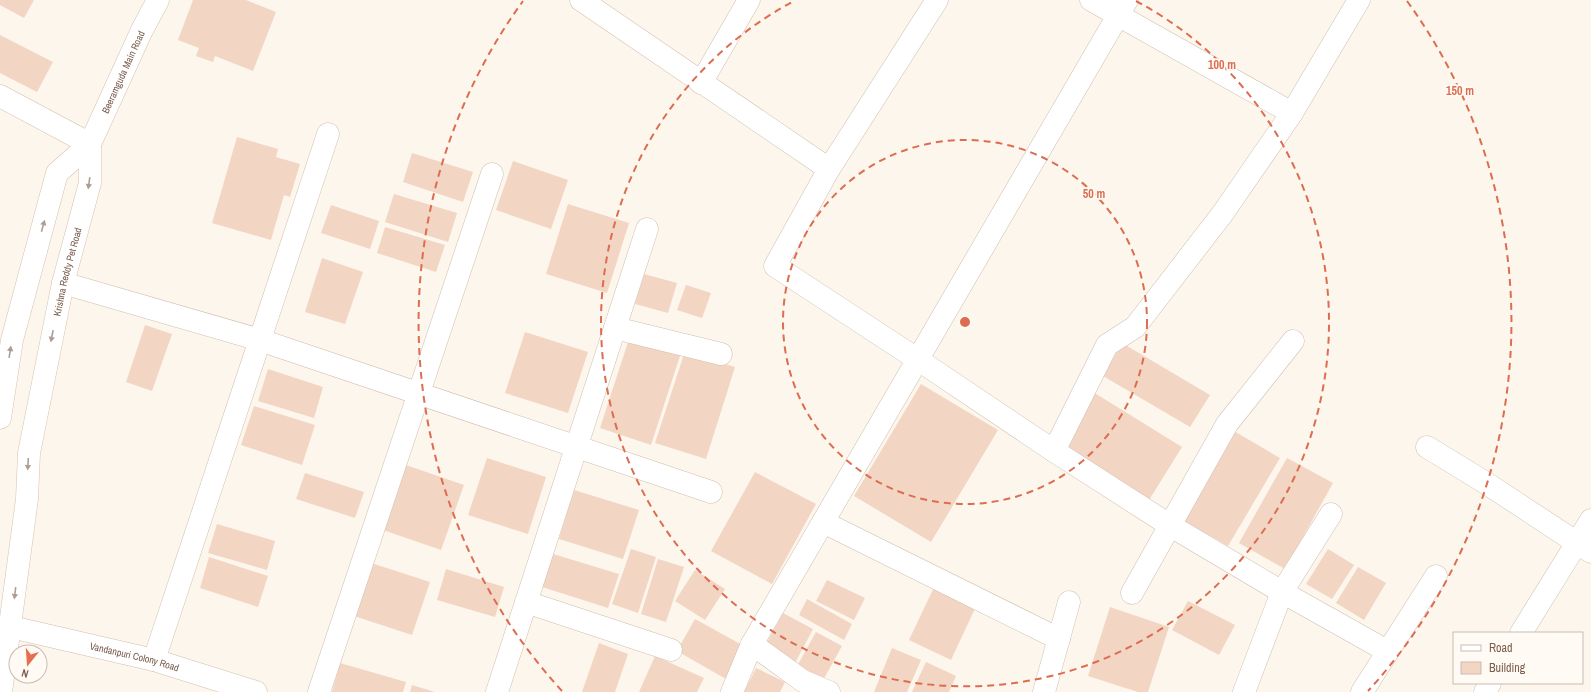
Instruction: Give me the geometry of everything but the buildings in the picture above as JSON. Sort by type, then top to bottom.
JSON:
[{"type":"street","name":"Beeramguda Main Road","points":[[90,144],[142,30],[158,0]]},
{"type":"street","points":[[581,0],[829,169]]},
{"type":"street","points":[[701,83],[749,0]]},
{"type":"street","points":[[937,0],[829,169],[775,266],[1054,451],[1171,526],[1282,592],[1387,650]]},
{"type":"street","points":[[1091,0],[1123,8],[1292,113]]},
{"type":"street","points":[[1054,451],[1107,345],[1135,327],[1223,213],[1292,113],[1359,0]]},
{"type":"street","points":[[732,692],[752,644],[1123,8]]},
{"type":"street","points":[[0,96],[90,144],[57,173],[12,340],[0,418]]},
{"type":"street","points":[[154,660],[328,134]]},
{"type":"street","name":"Krishna Reddy Pet Road","points":[[1,692],[11,628],[27,499],[29,453],[63,283],[90,183],[90,144]]},
{"type":"street","points":[[319,692],[492,174]]},
{"type":"street","points":[[496,692],[647,229]]},
{"type":"street","points":[[63,283],[260,340],[712,492]]},
{"type":"street","points":[[615,328],[721,354]]},
{"type":"street","points":[[1132,593],[1227,424],[1293,341]]},
{"type":"street","points":[[1427,447],[1486,483],[1584,547]]},
{"type":"street","points":[[1244,692],[1282,592],[1331,514]]},
{"type":"street","points":[[1522,632],[1584,547],[1591,520]]},
{"type":"street","points":[[823,522],[1059,639]]},
{"type":"street","points":[[1362,692],[1387,650],[1436,576]]},
{"type":"street","points":[[526,602],[671,650]]},
{"type":"street","points":[[1044,692],[1070,602]]},
{"type":"street","name":"Vandanpuri Colony Road","points":[[11,628],[154,660],[256,692]]},
{"type":"street","points":[[752,644],[803,681],[829,692]]}]
